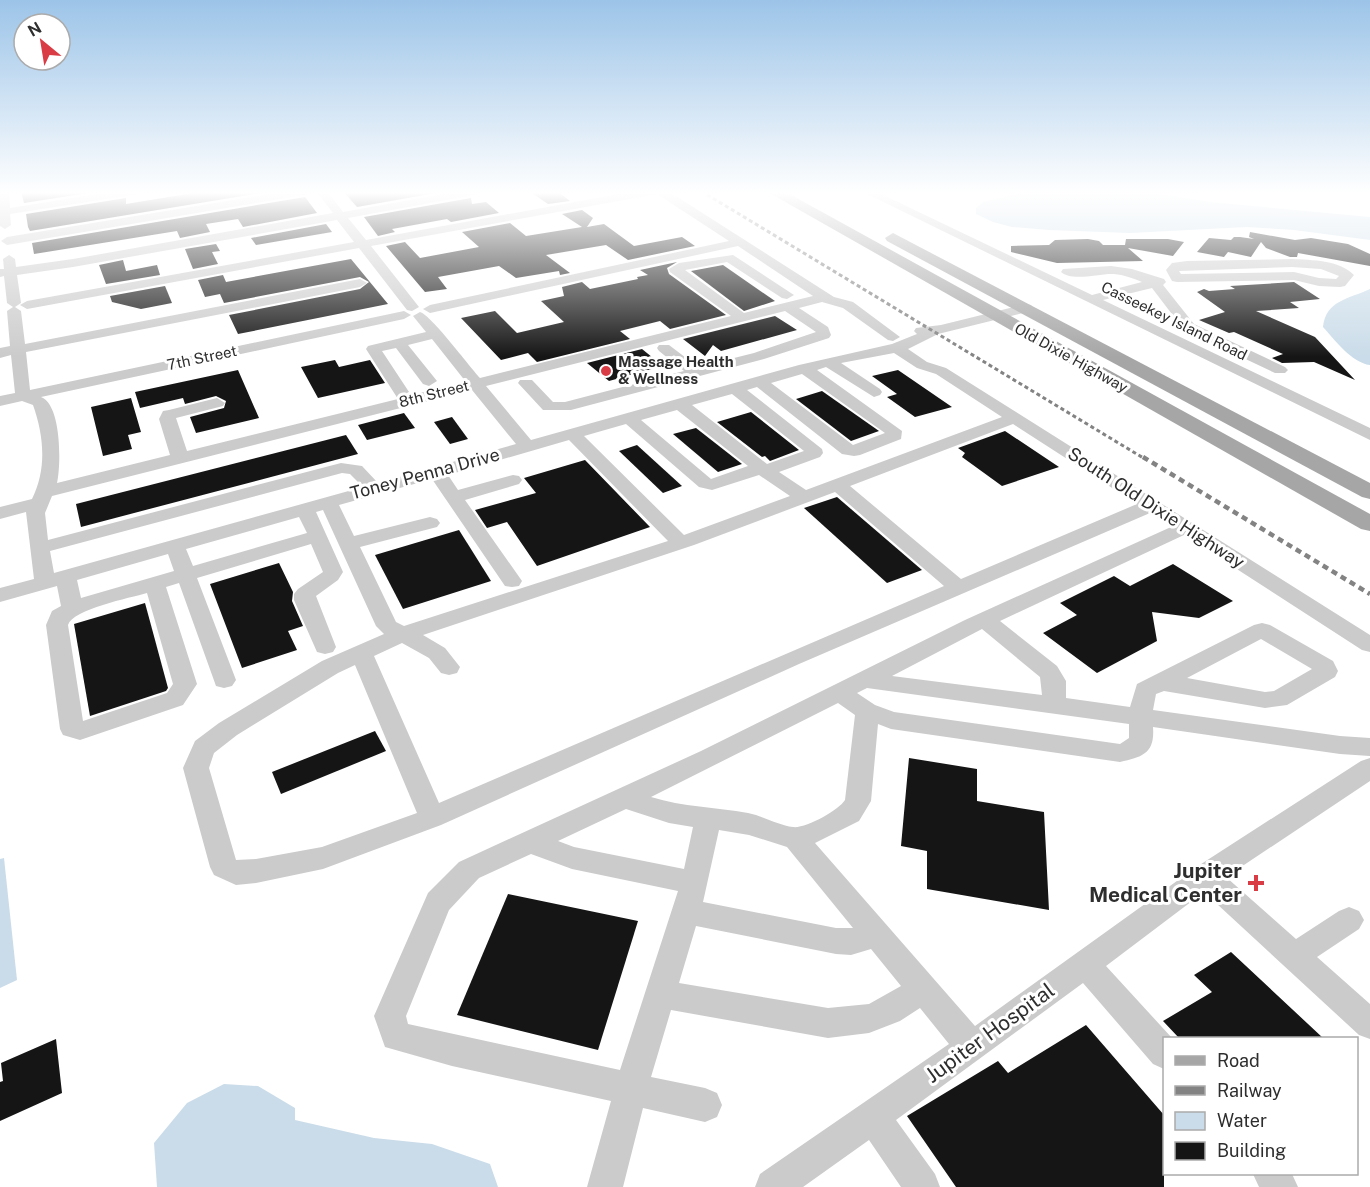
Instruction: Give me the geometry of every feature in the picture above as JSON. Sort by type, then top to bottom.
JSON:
[{"type":"main road","name":"Old Dixie Highway","points":[[872,246],[1370,524]]},
{"type":"main road","name":"Old Dixie Highway","points":[[910,246],[1370,492]]},
{"type":"street","points":[[5,246],[5,272],[23,396],[40,402],[44,412],[51,459],[44,497],[35,513],[45,582]]},
{"type":"street","points":[[5,272],[167,246]]},
{"type":"street","points":[[12,308],[356,246]]},
{"type":"street","points":[[365,246],[527,446]]},
{"type":"street","name":"7th Street","points":[[0,401],[721,246]]},
{"type":"street","name":"South Old Dixie Highway","points":[[748,246],[826,298],[866,329],[870,344]]},
{"type":"street","name":"Casseekey Island Road","points":[[984,246],[1370,435]]},
{"type":"street","points":[[526,383],[545,404],[554,407],[759,356],[824,335],[823,330],[760,277],[734,260],[725,258],[675,269],[741,317]]},
{"type":"street","points":[[1092,300],[1177,278],[1294,276],[1319,282],[1340,283],[1347,275],[1322,266],[1261,263],[1177,267],[1172,270],[1177,278]]},
{"type":"street","points":[[1068,272],[1111,270],[1132,273],[1155,283],[1189,327],[1280,370]]},
{"type":"street","points":[[760,277],[786,272]]},
{"type":"street","points":[[0,353],[360,283]]},
{"type":"street","points":[[1077,292],[1122,283],[1155,283]]},
{"type":"street","name":"South Old Dixie Highway","points":[[826,298],[848,305],[922,365],[941,371],[1370,645]]},
{"type":"street","name":"8th Street","points":[[0,513],[44,497],[180,458],[741,317],[787,300],[826,298]]},
{"type":"street","name":"Toney Penna Drive","points":[[0,595],[373,488],[850,356],[895,343],[916,332],[933,331],[1026,308]]},
{"type":"street","name":"Toney Penna Drive","points":[[850,356],[870,344],[919,341],[933,331]]},
{"type":"street","points":[[407,401],[373,349],[436,334]]},
{"type":"street","name":"South Old Dixie Highway","points":[[919,341],[941,371]]},
{"type":"street","points":[[403,348],[429,381]]},
{"type":"street","points":[[664,348],[695,372]]},
{"type":"street","points":[[415,363],[452,355]]},
{"type":"street","points":[[759,356],[785,374]]},
{"type":"street","points":[[828,362],[874,392]]},
{"type":"street","points":[[759,381],[848,450],[854,451],[896,435],[894,431],[804,368]]},
{"type":"street","points":[[635,388],[657,409]]},
{"type":"street","points":[[628,417],[705,483],[712,485],[814,453],[813,449],[734,388]]},
{"type":"street","points":[[180,458],[167,419],[169,415],[217,403]]},
{"type":"street","points":[[679,403],[763,469],[804,497]]},
{"type":"street","points":[[1015,418],[681,543],[401,635],[330,667],[228,729],[204,748],[196,768],[224,867],[236,873],[323,858],[432,818],[958,587],[1151,505]]},
{"type":"street","points":[[572,433],[681,543]]},
{"type":"street","points":[[40,548],[341,468],[351,467],[359,470],[373,488]]},
{"type":"street","points":[[436,471],[512,581]]},
{"type":"street","points":[[454,497],[513,480]]},
{"type":"street","points":[[837,484],[958,587]]},
{"type":"street","points":[[328,501],[387,626],[401,635],[434,649],[444,657],[449,667]]},
{"type":"street","points":[[304,508],[333,572],[331,576],[305,594],[304,600],[325,647]]},
{"type":"street","points":[[348,544],[430,523]]},
{"type":"street","points":[[705,1105],[396,1036],[390,1016],[438,903],[469,870],[710,758],[985,620],[1186,527]]},
{"type":"street","points":[[134,557],[149,586],[185,684],[175,699],[80,731],[72,729],[57,625],[60,616],[72,608],[149,586],[318,536]]},
{"type":"street","points":[[175,545],[224,680]]},
{"type":"street","points":[[66,576],[72,608]]},
{"type":"street","points":[[985,620],[1049,672],[1054,681],[1054,705]]},
{"type":"street","points":[[839,693],[867,711],[891,720],[1120,753],[1133,750],[1142,741],[1140,716],[1145,690],[1262,630],[1325,667],[1327,671],[1280,699],[1265,700],[1161,682]]},
{"type":"street","points":[[361,652],[432,818]]},
{"type":"street","points":[[864,680],[1340,745],[1370,747]]},
{"type":"street","points":[[796,839],[850,814],[858,801],[867,711]]},
{"type":"street","name":"Jupiter Hospital","points":[[773,1187],[972,1047],[1205,876],[1370,768]]},
{"type":"street","points":[[625,798],[669,813],[749,824],[796,839],[972,1047]]},
{"type":"street","points":[[604,1187],[631,1088],[690,897],[708,818]]},
{"type":"street","points":[[530,842],[690,897],[836,941],[851,942],[876,934]]},
{"type":"street","points":[[1205,876],[1370,1024]]},
{"type":"street","points":[[1295,956],[1349,920]]},
{"type":"street","points":[[1085,964],[1163,1052]]},
{"type":"street","points":[[660,994],[828,1023],[853,1023],[876,1018],[923,990]]},
{"type":"street","points":[[873,1116],[922,1187]]},
{"type":"water","points":[[1370,289],[1370,365],[1350,356],[1323,327],[1325,318],[1334,306]]},
{"type":"water","points":[[4,858],[17,980],[0,988],[0,859]]},
{"type":"water","points":[[224,1084],[258,1086],[295,1108],[295,1120],[374,1138],[432,1144],[490,1164],[498,1187],[157,1187],[154,1143],[187,1103]]},
{"type":"building","points":[[33,246],[81,246],[34,254]]},
{"type":"building","points":[[217,246],[220,251],[212,252],[218,264],[193,269],[185,249]]},
{"type":"building","points":[[386,246],[409,246],[420,258],[479,247],[598,246],[546,255],[570,273],[560,275],[559,271],[516,278],[499,266],[438,277],[447,289],[425,292]]},
{"type":"building","points":[[608,246],[693,246],[628,260]]},
{"type":"building","points":[[1011,246],[1181,246],[1173,256],[1128,248],[1143,261],[1057,263],[1011,252]]},
{"type":"building","points":[[1202,246],[1258,246],[1251,257],[1228,252],[1224,257],[1197,252]]},
{"type":"building","points":[[1265,246],[1353,246],[1370,254],[1370,266],[1298,253],[1297,257],[1290,257]]},
{"type":"building","points":[[351,259],[388,304],[238,334],[229,315],[360,289],[369,282],[360,277],[224,303],[220,294],[205,297],[198,280],[223,275],[226,282]]},
{"type":"building","points":[[123,260],[126,271],[157,265],[160,275],[106,284],[99,265]]},
{"type":"building","points":[[677,262],[667,268],[669,274],[726,315],[670,329],[660,321],[620,331],[630,339],[537,362],[528,353],[501,360],[461,318],[495,311],[517,333],[564,322],[541,301],[564,296],[562,287],[582,282],[590,289],[638,279],[637,277],[648,275],[640,270]]},
{"type":"building","points":[[723,265],[775,301],[744,311],[691,271]]},
{"type":"building","points":[[1294,282],[1320,299],[1290,302],[1299,308],[1256,311],[1315,337],[1355,380],[1314,362],[1282,363],[1272,358],[1283,354],[1234,332],[1229,333],[1199,320],[1225,312],[1197,292],[1204,289],[1209,291],[1235,289],[1230,286]]},
{"type":"building","points":[[165,286],[172,303],[141,309],[112,302],[110,296]]},
{"type":"building","points":[[775,316],[797,330],[721,351],[713,345],[705,356],[683,339]]},
{"type":"building","points":[[642,349],[663,366],[609,381],[587,363]]},
{"type":"building","points":[[335,360],[339,367],[370,360],[385,383],[318,398],[301,367]]},
{"type":"building","points":[[238,370],[259,418],[196,433],[190,417],[224,408],[226,401],[216,396],[185,404],[183,398],[140,408],[135,392]]},
{"type":"building","points":[[898,370],[952,407],[915,417],[887,397],[897,394],[872,376]]},
{"type":"building","points":[[822,391],[879,431],[851,441],[796,399]]},
{"type":"building","points":[[131,398],[141,432],[128,435],[132,449],[103,456],[91,407]]},
{"type":"building","points":[[751,412],[799,450],[770,461],[717,422]]},
{"type":"building","points":[[404,413],[415,428],[367,440],[358,425]]},
{"type":"building","points":[[452,417],[468,439],[450,444],[434,422]]},
{"type":"building","points":[[696,428],[742,464],[718,472],[673,434]]},
{"type":"building","points":[[1005,431],[1059,467],[1002,486],[962,457],[965,453],[958,448]]},
{"type":"building","points":[[346,435],[358,454],[81,527],[76,504]]},
{"type":"building","points":[[637,445],[682,486],[663,493],[619,451]]},
{"type":"building","points":[[585,460],[650,527],[537,566],[507,522],[487,528],[475,510],[536,493],[524,478]]},
{"type":"building","points":[[837,497],[922,570],[887,583],[804,508]]},
{"type":"building","points":[[459,530],[491,581],[403,609],[375,555]]},
{"type":"building","points":[[279,563],[293,592],[292,601],[303,626],[288,631],[297,650],[242,668],[210,584]]},
{"type":"building","points":[[1173,564],[1233,601],[1199,618],[1152,612],[1157,641],[1097,673],[1043,633],[1077,615],[1060,603],[1114,576],[1130,586]]},
{"type":"building","points":[[145,603],[168,688],[166,691],[90,716],[74,624]]},
{"type":"building","points":[[375,731],[386,751],[281,794],[272,772]]},
{"type":"building","points":[[909,758],[977,769],[977,801],[1044,812],[1049,910],[927,889],[927,851],[901,846]]},
{"type":"building","points":[[508,894],[638,921],[598,1050],[457,1015]]},
{"type":"building","points":[[1231,952],[1322,1037],[1178,1037],[1163,1021],[1212,992],[1194,975]]},
{"type":"building","points":[[1086,1025],[1163,1114],[1164,1187],[956,1187],[907,1116],[998,1061],[1008,1073]]},
{"type":"building","points":[[56,1039],[62,1093],[0,1121],[0,1082],[3,1081],[1,1063]]},
{"type":"railway","points":[[793,246],[1145,459]]},
{"type":"railway","points":[[1143,457],[1370,594]]},
{"type":"place","name":"Massage Health & Wellness","points":[[606,371]]},
{"type":"place","name":"Jupiter Medical Center","points":[[1256,883]]}]
